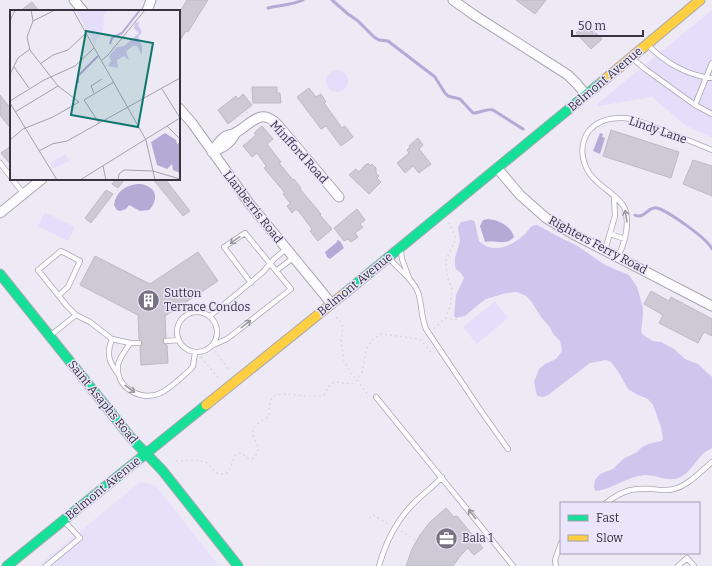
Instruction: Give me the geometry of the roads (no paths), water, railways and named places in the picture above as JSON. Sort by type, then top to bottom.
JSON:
[{"type":"main road","name":"Belmont Avenue","points":[[7,566],[497,168],[697,1]]},
{"type":"main road","name":"Saint Asaphs Road","points":[[0,274],[132,439],[162,470],[237,566]]},
{"type":"street","points":[[74,0],[82,10]]},
{"type":"street","points":[[147,10],[151,0]]},
{"type":"street","points":[[453,0],[568,75],[578,84],[586,95]]},
{"type":"street","name":"Llanberris Road","points":[[180,109],[192,123],[249,204],[331,303]]},
{"type":"street","name":"Minfford Road","points":[[212,152],[218,142],[226,136],[235,134],[256,118],[266,117],[278,125],[339,197]]},
{"type":"street","name":"Righters Ferry Road","points":[[497,168],[520,195],[538,212],[573,234],[712,306]]},
{"type":"street","points":[[0,213],[41,180]]},
{"type":"lane","points":[[647,43],[657,54],[671,63],[696,75],[710,78]]},
{"type":"lane","points":[[631,57],[644,69],[695,105],[712,114]]},
{"type":"lane","points":[[695,105],[710,78],[712,63]]},
{"type":"lane","name":"Lindy Lane","points":[[618,256],[625,239],[627,223],[621,202],[593,179],[585,166],[582,154],[582,145],[591,128],[601,121],[621,117],[645,123],[712,150]]},
{"type":"lane","points":[[0,163],[10,176]]},
{"type":"lane","points":[[14,180],[24,194]]},
{"type":"lane","points":[[605,250],[615,216],[614,197]]},
{"type":"lane","points":[[212,346],[218,335],[218,330],[210,316],[201,312],[196,312],[183,318],[178,326],[177,336],[185,349],[196,353],[205,351],[227,339],[291,289],[245,233],[224,247],[251,282]]},
{"type":"lane","points":[[610,234],[625,239]]},
{"type":"lane","points":[[401,246],[402,259],[410,279],[418,292],[426,329],[508,449]]},
{"type":"lane","points":[[210,316],[251,282],[286,249]]},
{"type":"lane","points":[[59,295],[68,287],[80,261],[61,251],[38,270],[67,306],[76,315],[90,322],[112,339],[130,344],[139,343]]},
{"type":"lane","points":[[388,257],[410,279]]},
{"type":"lane","points":[[276,271],[293,258]]},
{"type":"lane","points":[[49,336],[76,315]]},
{"type":"lane","points":[[112,339],[108,348],[112,366],[119,374],[123,383],[138,395],[148,396],[164,392],[190,370],[193,366],[196,353]]},
{"type":"lane","points":[[166,341],[179,340]]},
{"type":"lane","points":[[119,374],[118,364],[130,344]]},
{"type":"lane","points":[[376,397],[513,566]]},
{"type":"lane","points":[[607,502],[618,494],[628,490],[640,488],[667,490],[679,488],[712,462]]},
{"type":"lane","points":[[379,566],[388,539],[403,515],[442,477]]},
{"type":"lane","points":[[46,566],[80,538],[64,520]]},
{"type":"lane","points":[[556,566],[555,560],[560,546]]},
{"type":"lane","points":[[678,566],[687,558],[694,566]]},
{"type":"waterway","points":[[268,8],[291,4],[303,0]]},
{"type":"waterway","points":[[332,0],[358,21],[374,37],[379,40],[388,41],[435,77],[448,96],[460,99],[473,113],[493,110],[523,129]]},
{"type":"waterway","points":[[635,215],[641,216],[654,208],[662,210],[696,232],[709,244],[712,249]]},
{"type":"place","name":"Sutton Terrace Condos","points":[[149,300]]},
{"type":"place","name":"Bala 1","points":[[447,538]]}]
